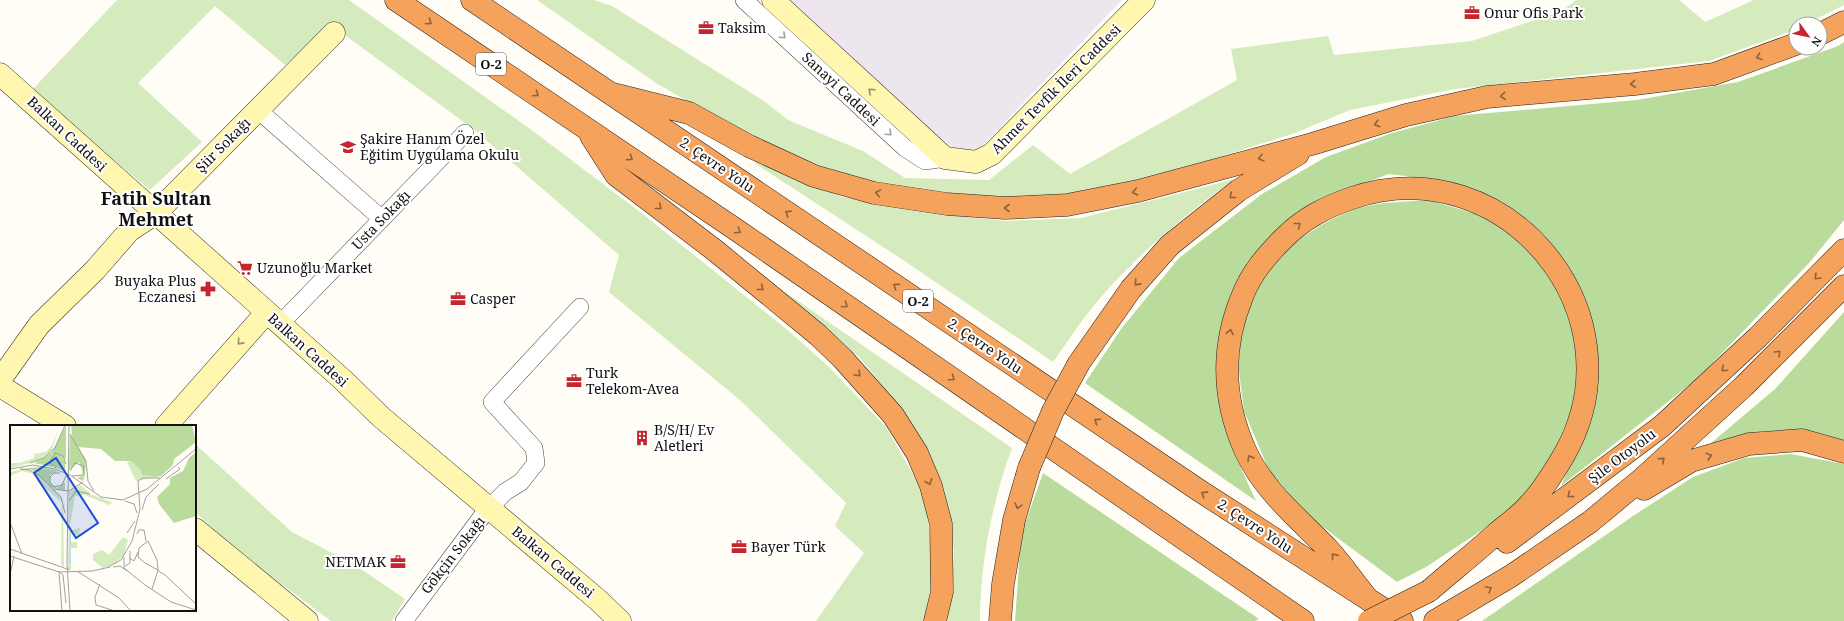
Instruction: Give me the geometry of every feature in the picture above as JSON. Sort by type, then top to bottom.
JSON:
[{"type":"highway","name":"O-2","points":[[396,0],[586,128],[1300,619]]},
{"type":"highway","name":"2. Çevre Yolu","points":[[472,0],[1200,491],[1402,621]]},
{"type":"highway","points":[[1828,30],[1844,22]]},
{"type":"highway","points":[[613,94],[689,113],[748,146],[814,176],[874,193],[947,204],[1005,208],[1067,205],[1138,191],[1312,144],[1406,115],[1487,97],[1635,84],[1714,74],[1788,47]]},
{"type":"highway","points":[[586,128],[616,175],[723,257],[818,335],[844,359],[893,415],[917,453],[931,486],[941,524],[942,592],[935,621]]},
{"type":"highway","points":[[1000,621],[1003,584],[1014,520],[1029,468],[1053,411],[1079,363],[1131,289],[1170,245],[1239,190],[1285,163],[1312,144]]},
{"type":"highway","points":[[1367,598],[1328,550],[1289,512],[1262,479],[1247,454],[1237,430],[1230,405],[1227,378],[1227,355],[1230,330],[1246,285],[1260,264],[1277,245],[1310,216],[1335,204],[1384,190],[1427,190],[1468,199],[1507,218],[1521,229],[1556,266],[1565,283],[1576,306],[1586,352],[1585,392],[1580,417],[1573,436],[1553,473],[1530,505],[1429,591]]},
{"type":"highway","name":"Şile Otoyolu","points":[[1369,621],[1429,591],[1483,560],[1662,426],[1758,337],[1844,250]]},
{"type":"highway","name":"Şile Otoyolu","points":[[1435,621],[1511,576],[1590,522],[1643,478],[1744,386],[1844,286]]},
{"type":"highway","points":[[1590,522],[1692,462],[1749,444],[1802,440],[1844,452]]},
{"type":"street","name":"Sanayi Caddesi","points":[[744,0],[905,148],[925,161],[945,158]]},
{"type":"street","name":"Sanayi Caddesi","points":[[773,0],[945,158]]},
{"type":"street","name":"Ahmet Tevfik İleri Caddesi","points":[[945,158],[976,162],[992,154],[1144,0]]},
{"type":"street","name":"Şiir Sokağı","points":[[0,380],[39,325],[95,270],[130,230],[156,213],[334,33]]},
{"type":"street","name":"Balkan Caddesi","points":[[0,74],[343,380],[381,417],[598,600],[620,621]]},
{"type":"street","points":[[258,110],[382,219]]},
{"type":"street","name":"Usta Sokağı","points":[[273,318],[382,219],[465,133]]},
{"type":"street","name":"Gökçin Sokağı","points":[[404,621],[489,508],[505,492],[521,482],[536,463],[534,448],[492,402],[580,308]]},
{"type":"street","points":[[167,425],[273,318]]},
{"type":"street","points":[[0,386],[63,425]]},
{"type":"street","points":[[196,530],[307,621]]},
{"type":"shaded area","points":[[786,0],[1122,0],[984,144],[972,153],[954,148],[932,131]]},
{"type":"green space","points":[[117,0],[349,0],[533,131],[644,215],[790,332],[829,367],[886,427],[923,492],[935,564],[924,621],[816,621],[864,553],[835,526],[846,503],[741,401],[609,292],[619,255],[472,128],[331,25],[285,65],[215,6],[138,83],[202,142],[150,190],[31,91]]},
{"type":"green space","points":[[537,0],[594,0],[612,6],[764,101],[788,120],[863,151],[905,178],[989,180],[1033,145],[1070,174],[1237,80],[1231,49],[1328,36],[1334,55],[1472,41],[1562,11],[1576,0],[1679,0],[1705,22],[1754,0],[1844,0],[1844,5],[1822,16],[1788,16],[1788,32],[1709,61],[1455,89],[1350,110],[1295,133],[1148,180],[1070,196],[985,198],[881,187],[815,168],[750,137],[656,83]]},
{"type":"green space","points":[[1844,42],[1844,220],[1810,262],[1698,378],[1561,486],[1591,414],[1597,354],[1581,295],[1539,232],[1497,200],[1431,179],[1389,174],[1335,194],[1247,266],[1222,413],[1234,453],[1256,501],[1085,383],[1121,329],[1179,258],[1262,194],[1326,157],[1392,133],[1455,116],[1637,100],[1738,82],[1810,56],[1828,56],[1828,50]]},
{"type":"green space","points":[[754,160],[758,160],[842,197],[947,215],[1006,221],[1081,218],[1234,179],[1149,248],[1117,279],[1095,304],[1053,362],[906,262],[756,164]]},
{"type":"green space","points":[[1428,200],[1477,214],[1514,234],[1548,272],[1569,310],[1579,354],[1573,407],[1550,461],[1511,511],[1426,567],[1397,582],[1308,516],[1268,468],[1244,411],[1237,355],[1247,306],[1271,268],[1298,240],[1328,221],[1357,208],[1384,203]]},
{"type":"green space","points":[[782,290],[1012,448],[988,533],[982,577],[980,621],[945,621],[951,601],[954,550],[945,491],[930,455],[907,417],[861,359]]},
{"type":"green space","points":[[1844,312],[1844,442],[1799,432],[1765,431],[1710,444],[1775,389]]},
{"type":"green space","points":[[196,445],[292,532],[355,565],[405,599],[392,621],[331,621],[240,553],[196,513]]},
{"type":"green space","points":[[1791,454],[1844,464],[1844,621],[1482,621],[1633,516],[1693,477],[1744,458]]},
{"type":"green space","points":[[1043,473],[1259,619],[1255,621],[1015,621],[1021,535]]},
{"type":"place","name":"Onur Ofis Park","points":[[1472,13]]},
{"type":"place","name":"Taksim","points":[[706,28]]},
{"type":"place","name":"Şakire Hanım Özel Eğitim Uygulama Okulu","points":[[348,147]]},
{"type":"place","name":"Uzunoğlu Market","points":[[245,268]]},
{"type":"place","name":"Buyaka Plus Eczanesi","points":[[208,289]]},
{"type":"place","name":"Casper","points":[[458,299]]},
{"type":"place","name":"Turk Telekom-Avea","points":[[574,381]]},
{"type":"place","name":"B/S/H/ Ev Aletleri","points":[[642,438]]},
{"type":"place","name":"Bayer Türk","points":[[739,547]]},
{"type":"place","name":"NETMAK","points":[[398,562]]},
{"type":"district","name":"Fatih Sultan Mehmet","points":[[156,209]]}]
